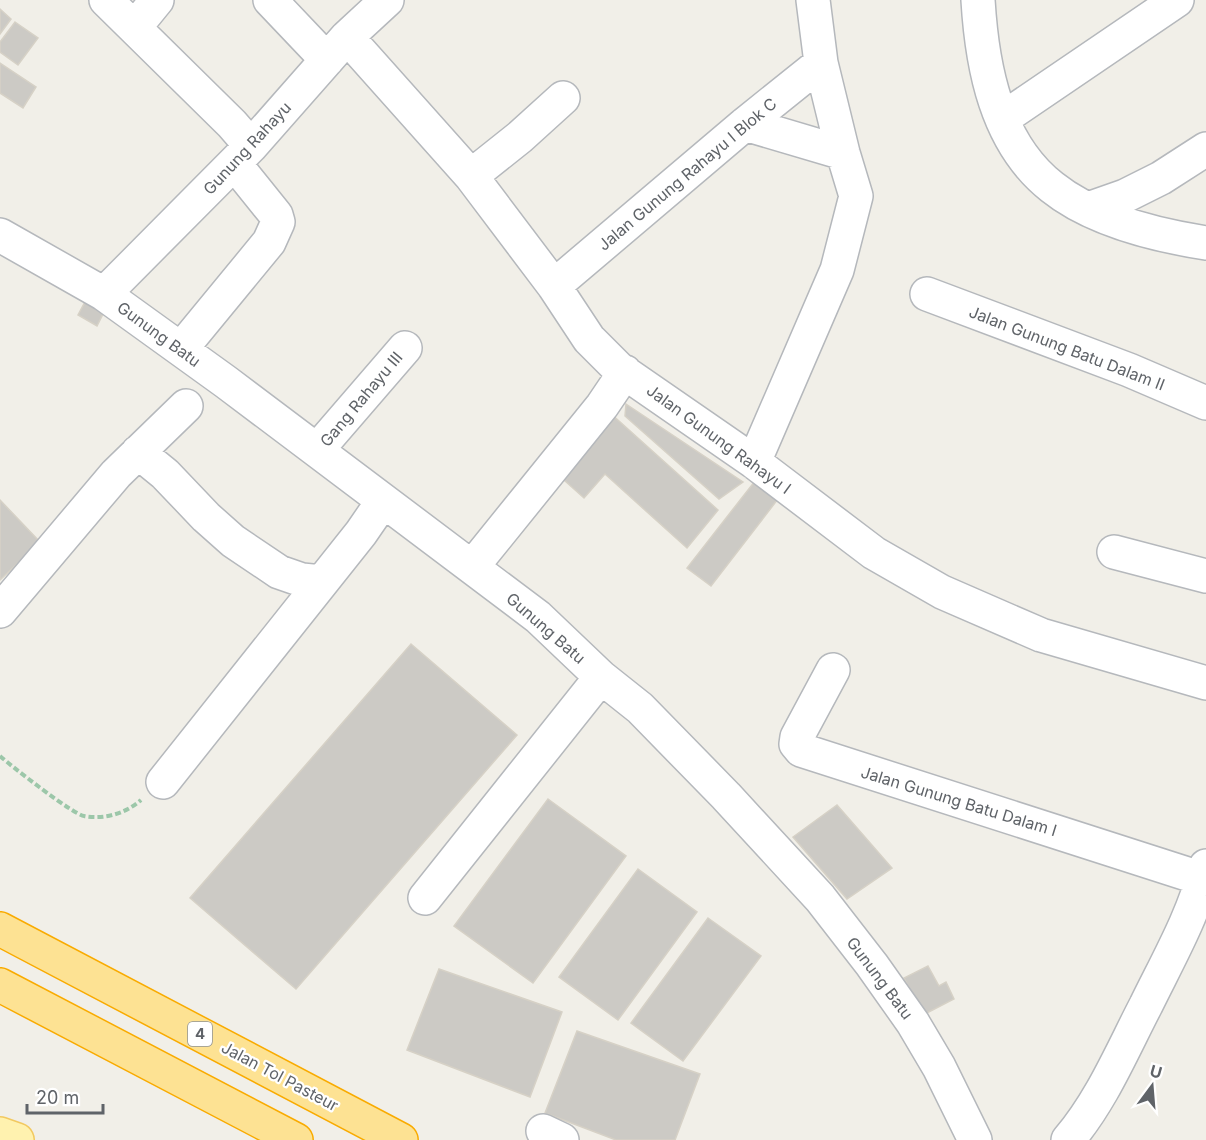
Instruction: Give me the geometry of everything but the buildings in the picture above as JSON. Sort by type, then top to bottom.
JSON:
[{"type":"highway","name":"Jalan Tol Pasteur","points":[[0,929],[401,1140]]},
{"type":"highway","points":[[0,985],[296,1140]]},
{"type":"street","points":[[106,0],[232,124],[243,155],[278,222],[269,242],[181,349]]},
{"type":"street","points":[[135,27],[157,0]]},
{"type":"street","name":"Jalan Gunung Rahayu I","points":[[270,0],[337,48],[471,176],[554,286],[589,339],[618,368],[754,462],[874,553],[942,592],[1041,635],[1205,679]]},
{"type":"street","name":"Gunung Rahayu","points":[[104,294],[243,155],[337,48],[387,0]]},
{"type":"street","points":[[754,462],[837,270],[856,196],[821,63],[813,0]]},
{"type":"street","points":[[978,0],[985,67],[1002,119],[1026,160],[1052,187],[1088,209],[1122,224],[1206,243]]},
{"type":"street","points":[[1002,119],[1177,0]]},
{"type":"street","name":"Jalan Gunung Rahayu I Blok C","points":[[554,286],[745,124],[821,63]]},
{"type":"street","points":[[471,176],[520,137],[563,98]]},
{"type":"street","points":[[745,124],[843,153]]},
{"type":"street","points":[[1088,209],[1125,196],[1161,178],[1206,149]]},
{"type":"street","points":[[1161,178],[1157,206],[1163,235]]},
{"type":"street","name":"Gunung Batu","points":[[0,235],[104,294],[181,349],[538,617],[600,676],[639,708],[726,796],[820,898],[913,1023],[939,1067],[975,1140]]},
{"type":"street","name":"Jalan Gunung Batu Dalam II","points":[[927,294],[1129,370],[1206,403]]},
{"type":"street","name":"Gang Rahayu III","points":[[317,450],[405,348]]},
{"type":"street","points":[[472,567],[602,406],[626,372]]},
{"type":"street","points":[[0,611],[116,474],[186,406]]},
{"type":"street","points":[[138,452],[165,474],[220,529],[261,560],[279,572],[302,580],[322,582]]},
{"type":"street","points":[[163,782],[361,533],[383,501]]},
{"type":"street","points":[[1114,552],[1206,576]]},
{"type":"street","name":"Jalan Gunung Batu Dalam I","points":[[833,670],[797,737],[796,744],[801,750],[1200,902]]},
{"type":"street","points":[[425,898],[600,676]]},
{"type":"street","points":[[1068,1140],[1099,1095],[1118,1062],[1200,902]]},
{"type":"path","points":[[0,756],[82,816],[113,816],[133,807],[163,782]]}]
